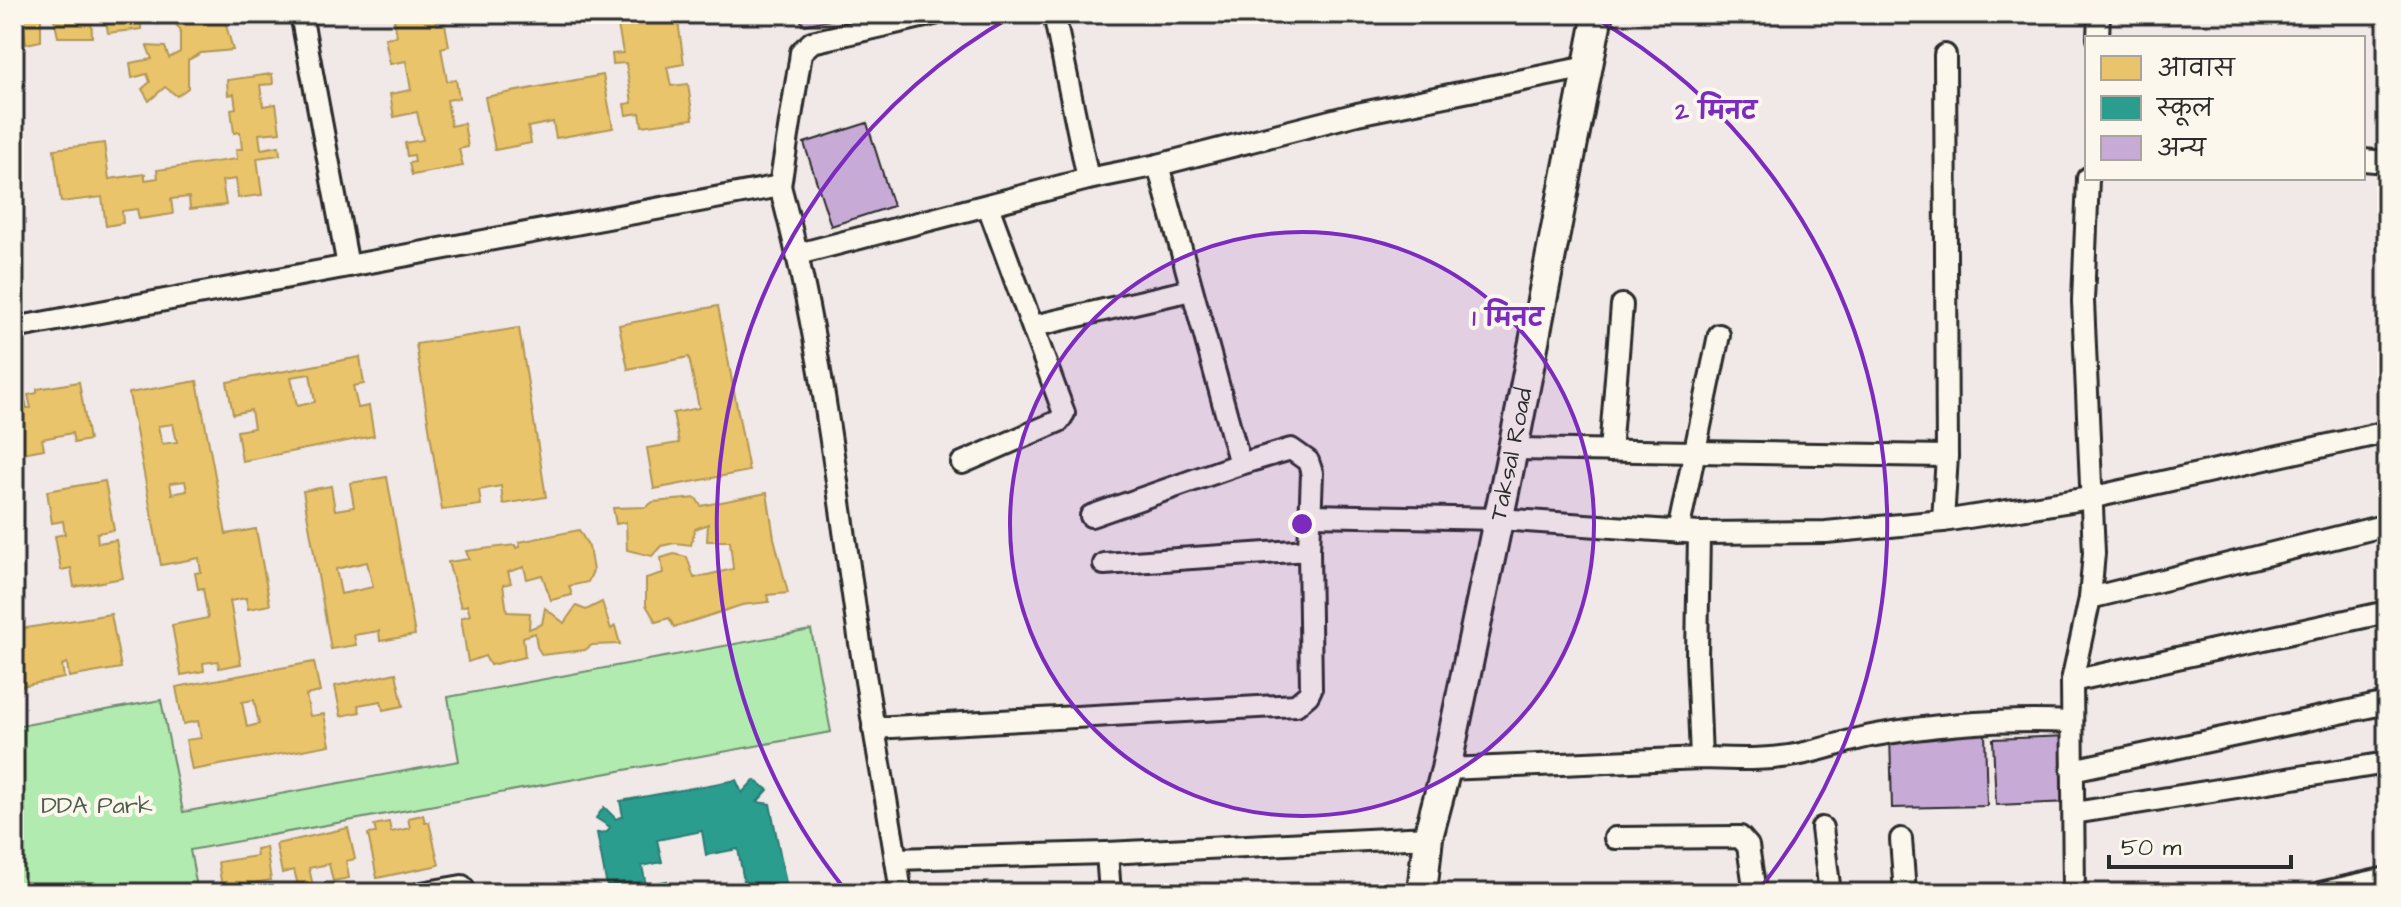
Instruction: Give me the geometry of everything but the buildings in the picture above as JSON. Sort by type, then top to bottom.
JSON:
[{"type":"street","points":[[301,14],[348,266]]},
{"type":"street","points":[[901,893],[873,728],[833,448],[798,254],[780,186],[800,60],[807,46],[812,42],[934,14]]},
{"type":"street","points":[[1054,14],[1088,179]]},
{"type":"street","name":"Taksal Road","points":[[1422,893],[1428,837],[1446,769],[1499,519],[1598,14]]},
{"type":"street","points":[[2098,36],[2099,14]]},
{"type":"street","points":[[1943,521],[1947,456],[1945,55]]},
{"type":"street","points":[[798,254],[1357,114],[1587,67]]},
{"type":"street","points":[[2365,160],[2387,162]]},
{"type":"street","points":[[1158,165],[1240,464]]},
{"type":"street","points":[[2074,893],[2072,681],[2090,598],[2094,553],[2083,301],[2088,180]]},
{"type":"street","points":[[14,328],[780,186]]},
{"type":"street","points":[[962,463],[1059,421],[1064,410],[988,206]]},
{"type":"street","points":[[1034,326],[1191,290]]},
{"type":"street","points":[[1610,451],[1622,305]]},
{"type":"street","points":[[1678,532],[1719,335]]},
{"type":"street","points":[[1311,515],[1499,519],[1699,533],[1826,532],[1943,521],[2090,498],[2387,432]]},
{"type":"street","points":[[873,728],[1296,705],[1311,689],[1309,550],[1312,473],[1308,461],[1300,453],[1291,449],[1240,464],[1091,516]]},
{"type":"street","points":[[1513,449],[1947,456]]},
{"type":"street","points":[[2090,598],[2387,525]]},
{"type":"street","points":[[1699,533],[1697,657],[1701,758]]},
{"type":"street","points":[[1104,564],[1309,550]]},
{"type":"street","points":[[2072,681],[2387,612]]},
{"type":"street","points":[[2072,770],[2387,703]]},
{"type":"street","points":[[1446,769],[1701,758],[1742,760],[1801,754],[1871,736],[1929,727],[2035,720],[2072,722]]},
{"type":"street","points":[[2074,813],[2387,763]]},
{"type":"street","points":[[1822,828],[1830,893]]},
{"type":"street","points":[[896,859],[1107,853],[1428,837]]},
{"type":"street","points":[[1615,838],[1740,837],[1748,846],[1755,893]]},
{"type":"street","points":[[1901,839],[1905,893]]},
{"type":"street","points":[[1107,853],[1110,893]]},
{"type":"street","points":[[2320,893],[2387,878]]},
{"type":"street","points":[[421,893],[462,886]]},
{"type":"green space","name":"DDA Park","points":[[811,630],[831,732],[190,850],[198,893],[14,893],[14,727],[161,700],[183,812],[459,761],[448,697]]}]
